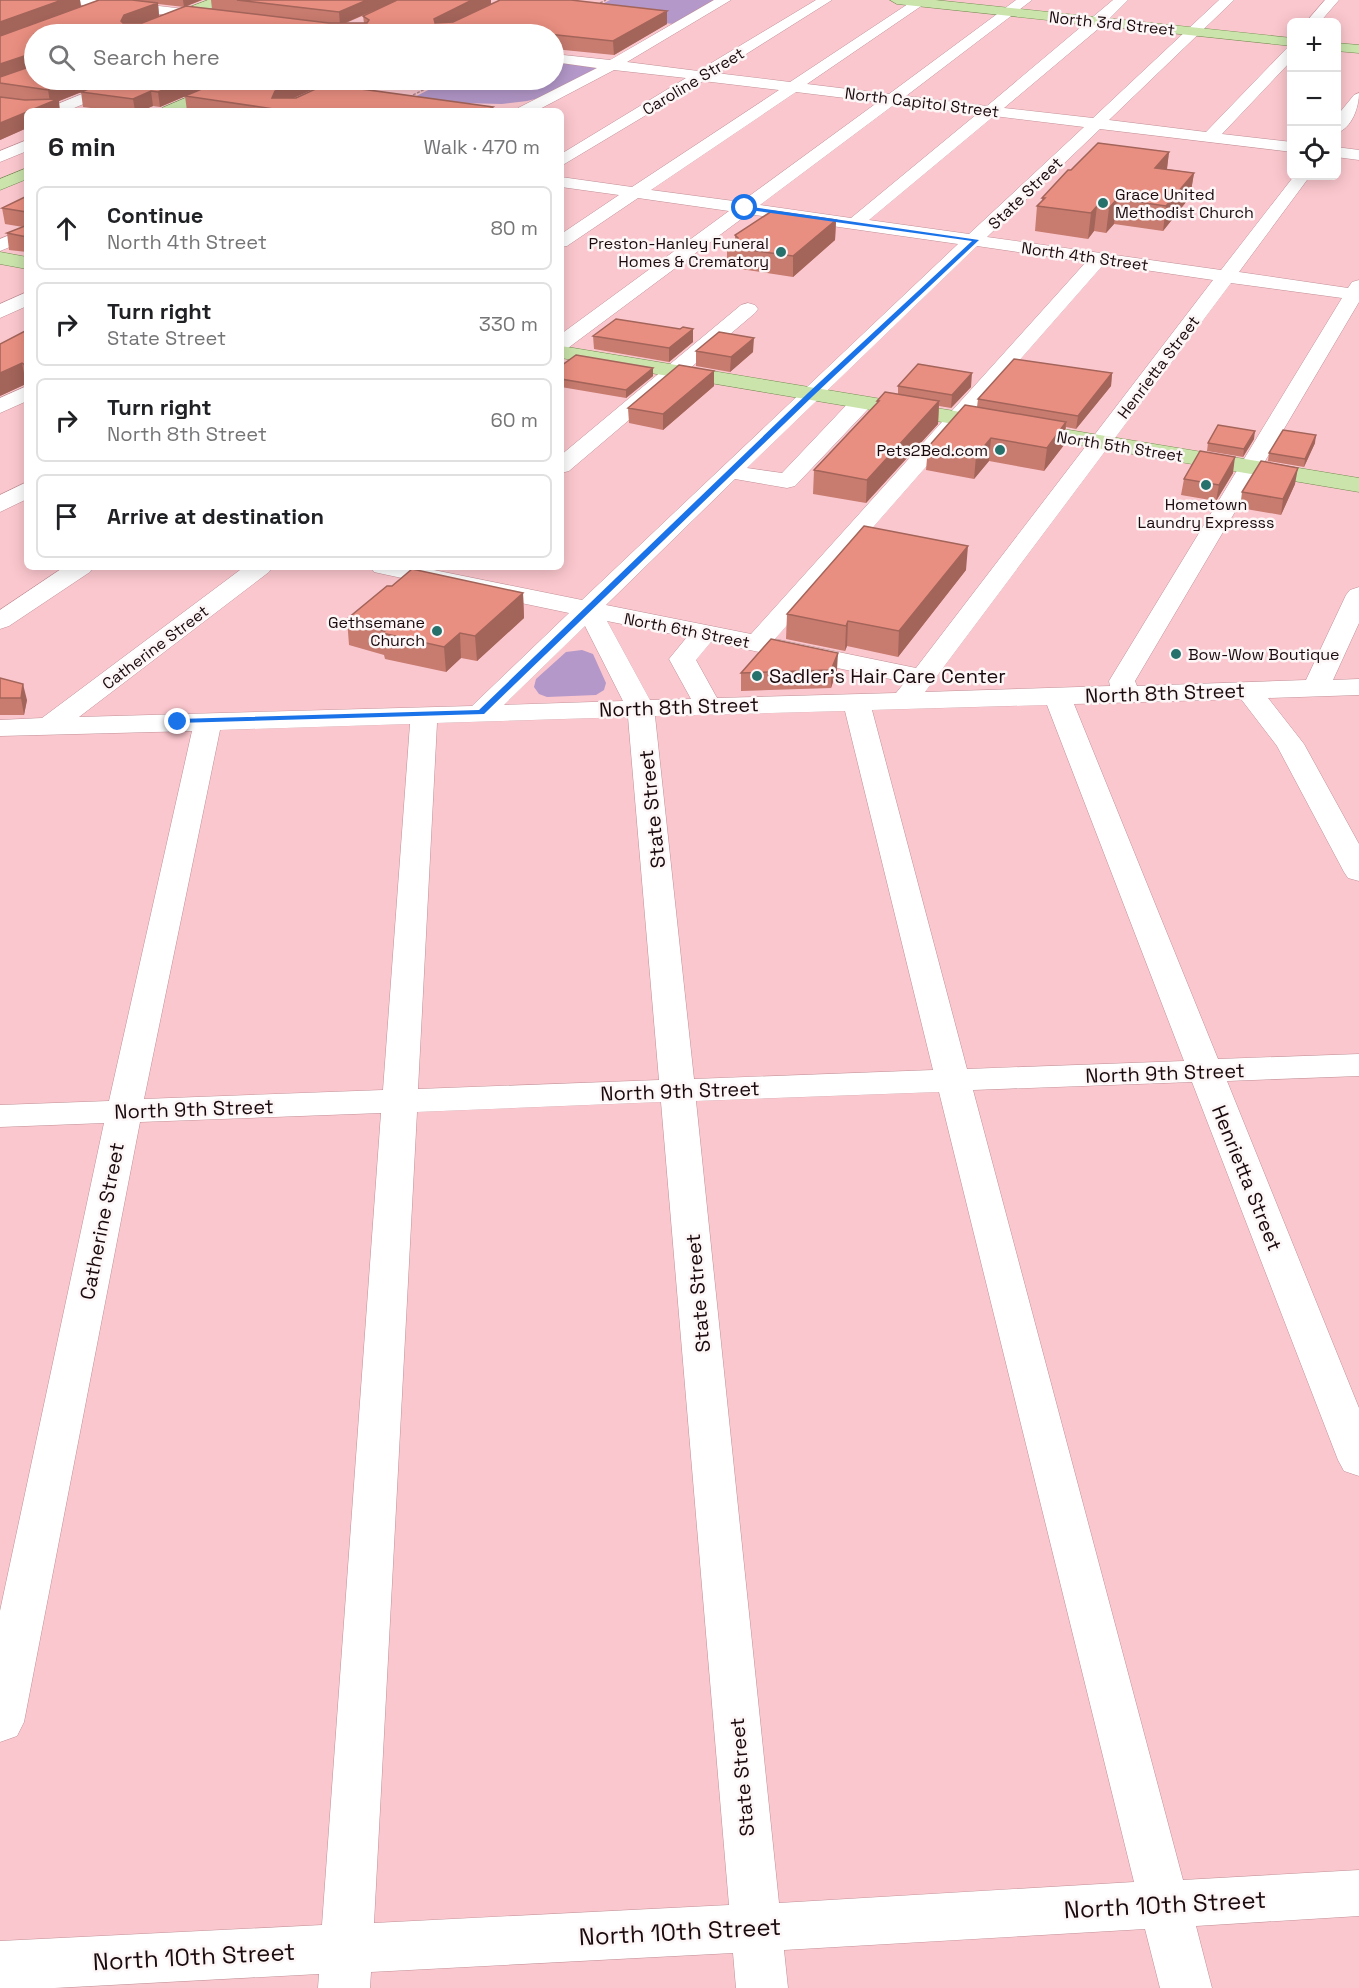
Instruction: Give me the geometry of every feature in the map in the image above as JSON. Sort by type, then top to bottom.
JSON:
[{"type":"main road","points":[[159,24],[220,0]]},
{"type":"main road","name":"North 3rd Street","points":[[897,0],[1287,41]]},
{"type":"main road","points":[[1341,47],[1359,49]]},
{"type":"main road","points":[[175,108],[215,90]]},
{"type":"main road","points":[[0,185],[24,174]]},
{"type":"main road","points":[[0,258],[24,262]]},
{"type":"main road","name":"North 5th Street","points":[[564,353],[1359,485]]},
{"type":"street","points":[[74,0],[112,2],[231,18]]},
{"type":"street","points":[[530,108],[581,83],[724,0]]},
{"type":"street","name":"Caroline Street","points":[[564,159],[825,0]]},
{"type":"street","points":[[564,342],[1025,0]]},
{"type":"street","points":[[855,223],[1099,21],[1121,0]]},
{"type":"street","name":"State Street","points":[[481,712],[810,394],[976,240],[1227,0]]},
{"type":"street","points":[[1316,18],[1332,0]]},
{"type":"street","points":[[564,240],[921,1]]},
{"type":"street","points":[[74,16],[112,2]]},
{"type":"street","points":[[1210,137],[1287,56]]},
{"type":"street","name":"North Capitol Street","points":[[564,59],[1287,146]]},
{"type":"street","points":[[53,108],[101,90]]},
{"type":"street","points":[[1338,126],[1359,98]]},
{"type":"street","points":[[0,157],[24,146]]},
{"type":"street","points":[[1341,153],[1359,155]]},
{"type":"street","name":"Henrietta Street","points":[[905,700],[1299,180]]},
{"type":"street","name":"North 4th Street","points":[[564,182],[1227,276],[1357,291]]},
{"type":"street","points":[[0,246],[24,234]]},
{"type":"street","points":[[757,644],[1100,258]]},
{"type":"street","points":[[1125,694],[1122,681],[1357,291]]},
{"type":"street","points":[[0,312],[24,300]]},
{"type":"street","points":[[564,463],[748,309]]},
{"type":"street","points":[[0,407],[24,394]]},
{"type":"street","points":[[731,472],[787,481],[861,403]]},
{"type":"street","points":[[0,505],[19,491]]},
{"type":"street","points":[[0,621],[76,570]]},
{"type":"street","name":"Catherine Street","points":[[50,726],[256,570]]},
{"type":"street","name":"North 6th Street","points":[[414,570],[434,572],[589,610],[921,677]]},
{"type":"street","points":[[1316,688],[1359,595]]},
{"type":"street","name":"State Street","points":[[589,610],[640,708],[680,1091],[762,1988]]},
{"type":"street","points":[[705,633],[682,659],[708,706]]},
{"type":"street","name":"North 8th Street","points":[[0,728],[1359,687]]},
{"type":"street","points":[[1248,690],[1290,744],[1359,872]]},
{"type":"street","name":"Henrietta Street","points":[[1057,696],[1359,1460]]},
{"type":"street","points":[[856,702],[900,866],[952,1081],[1186,1988]]},
{"type":"street","points":[[345,1969],[424,714]]},
{"type":"street","name":"Catherine Street","points":[[0,1722],[124,1111],[208,720]]},
{"type":"street","name":"North 9th Street","points":[[0,1116],[1359,1065]]},
{"type":"street","name":"North 10th Street","points":[[0,1966],[345,1969],[756,1928],[1359,1893]]},
{"type":"path","points":[[596,5],[606,0]]},
{"type":"path","points":[[402,100],[422,90]]},
{"type":"shaded area","points":[[610,0],[718,0],[674,24],[603,17],[564,31],[563,24]]},
{"type":"shaded area","points":[[564,63],[600,68],[564,86]]},
{"type":"shaded area","points":[[428,90],[555,90],[539,98],[502,104],[462,103],[393,108]]},
{"type":"shaded area","points":[[582,650],[593,654],[606,683],[604,690],[596,695],[547,697],[539,694],[534,687],[536,679],[566,652]]},
{"type":"building","points":[[0,0],[62,0],[0,22]]},
{"type":"building","points":[[99,0],[158,3],[124,15],[121,21],[123,23],[142,23],[186,6],[329,23],[367,23],[369,20],[363,16],[397,0],[472,0],[434,19],[435,23],[453,22],[500,0],[571,0],[667,11],[613,41],[564,36],[564,24],[33,24]]},
{"type":"building","points":[[237,0],[367,0],[339,12]]},
{"type":"building","points":[[24,27],[24,56],[0,64],[0,36]]},
{"type":"building","points":[[24,69],[24,86],[0,83],[0,77]]},
{"type":"building","points":[[86,90],[163,90],[151,91],[133,99],[81,92]]},
{"type":"building","points":[[199,90],[277,90],[272,98],[296,98],[313,90],[369,90],[493,107],[267,108],[185,96]]},
{"type":"building","points":[[0,97],[25,100],[58,99],[36,108],[24,108],[24,113],[0,123]]},
{"type":"building","points":[[1098,143],[1169,152],[1155,168],[1194,173],[1166,206],[1117,199],[1109,208],[1097,206],[1091,213],[1037,206],[1068,170],[1071,170]]},
{"type":"building","points":[[24,197],[24,212],[2,208]]},
{"type":"building","points":[[772,211],[836,220],[793,256],[727,247],[738,238],[735,235]]},
{"type":"building","points":[[24,226],[24,236],[7,233]]},
{"type":"building","points":[[616,319],[693,329],[669,348],[593,336]]},
{"type":"building","points":[[24,332],[24,364],[22,363],[0,373],[0,344]]},
{"type":"building","points":[[719,332],[754,338],[731,357],[696,351]]},
{"type":"building","points":[[576,355],[653,368],[626,390],[564,380],[564,364]]},
{"type":"building","points":[[1014,359],[1112,373],[1078,416],[978,399]]},
{"type":"building","points":[[918,364],[972,373],[952,395],[898,386]]},
{"type":"building","points":[[679,365],[714,371],[663,414],[628,408]]},
{"type":"building","points":[[885,392],[939,401],[867,480],[814,470],[879,401],[877,401]]},
{"type":"building","points":[[965,405],[1066,422],[1047,448],[991,438],[976,456],[928,447]]},
{"type":"building","points":[[1218,425],[1255,431],[1244,449],[1208,443]]},
{"type":"building","points":[[1283,430],[1316,435],[1305,459],[1269,453]]},
{"type":"building","points":[[1200,451],[1235,457],[1219,485],[1184,479]]},
{"type":"building","points":[[1261,461],[1298,468],[1283,499],[1242,492]]},
{"type":"building","points":[[864,526],[968,546],[899,631],[848,621],[846,626],[787,614]]},
{"type":"building","points":[[411,570],[417,570],[523,593],[475,636],[460,633],[444,647],[382,633],[385,631],[347,619],[387,586],[392,586]]},
{"type":"building","points":[[771,639],[838,653],[831,670],[741,673]]},
{"type":"building","points":[[0,678],[23,684],[21,698],[0,698]]},
{"type":"place","name":"Grace United Methodist Church","points":[[1103,203]]},
{"type":"place","name":"Preston-Hanley Funeral Homes & Crematory","points":[[781,252]]},
{"type":"place","name":"Pets2Bed.com","points":[[1000,450]]},
{"type":"place","name":"Hometown Laundry Expresss","points":[[1206,485]]},
{"type":"place","name":"Gethsemane Church","points":[[437,631]]},
{"type":"place","name":"Bow-Wow Boutique","points":[[1176,654]]},
{"type":"place","name":"Sadler's Hair Care Center","points":[[757,676]]},
{"type":"route","points":[[178,722],[481,712],[810,394],[976,240],[745,208]]}]
